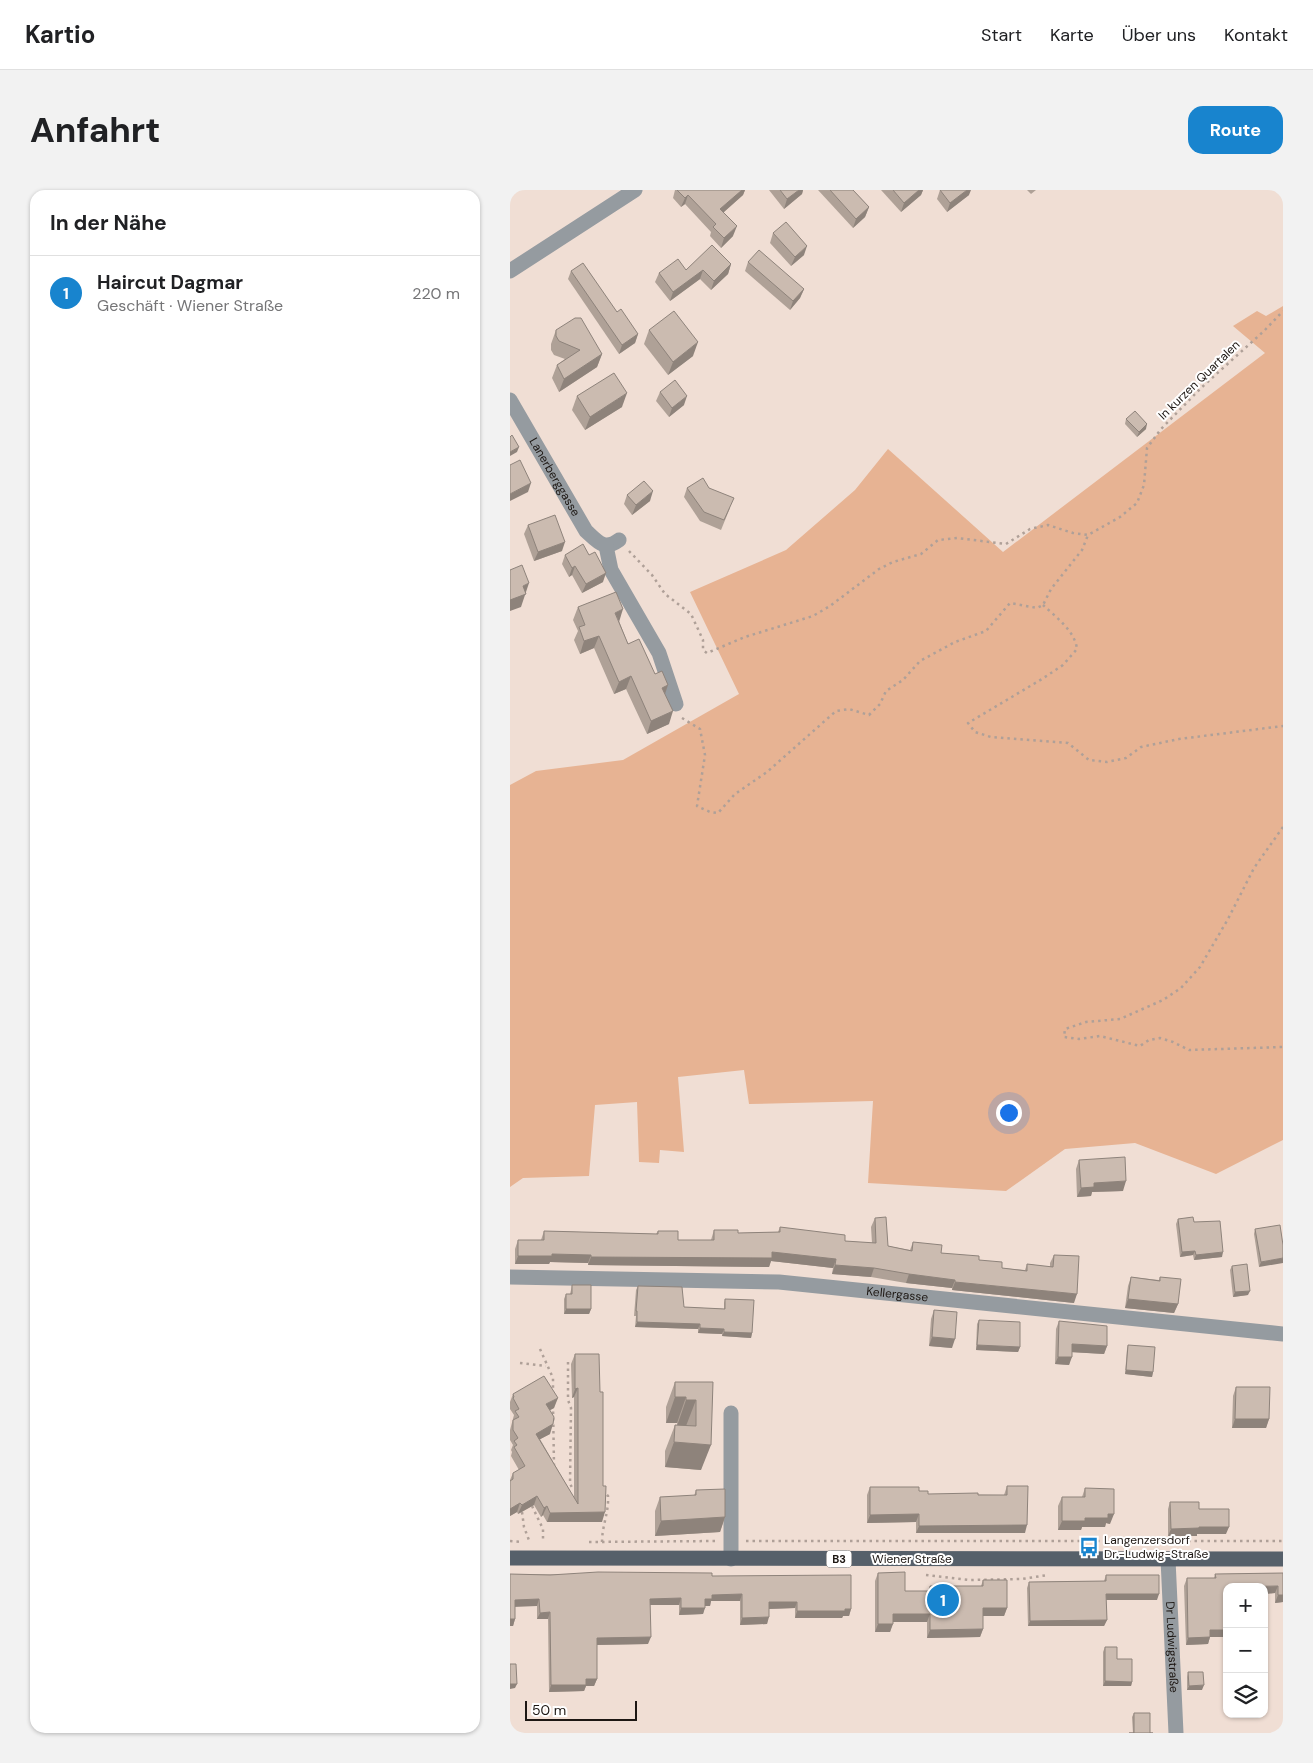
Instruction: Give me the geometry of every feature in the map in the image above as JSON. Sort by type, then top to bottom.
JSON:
[{"type":"main road","name":"Wiener Straße","points":[[510,1558],[1283,1559]]},
{"type":"street","points":[[510,270],[635,190]]},
{"type":"street","name":"Lanerberggasse","points":[[510,400],[586,531],[596,540],[613,543]]},
{"type":"street","points":[[613,543],[611,570],[659,653],[676,704]]},
{"type":"street","name":"Kellergasse","points":[[510,1277],[779,1282],[1283,1334]]},
{"type":"street","points":[[731,1413],[731,1559]]},
{"type":"street","name":"Dr Ludwigstraße","points":[[1168,1559],[1176,1733]]},
{"type":"path","name":"In kurzen Quartalen","points":[[1088,535],[1120,517],[1137,503],[1144,485],[1148,448],[1161,429],[1200,388],[1264,331],[1283,311]]},
{"type":"path","points":[[613,543],[621,545],[632,553],[652,575],[665,594],[691,614],[703,640],[703,650],[707,653],[745,637],[812,616],[830,606],[879,569],[893,562],[921,554],[938,540],[957,538],[1006,544],[1030,529],[1048,525],[1073,533],[1088,535],[1082,550],[1052,589],[1043,605],[1037,608],[1010,604],[986,631],[955,642],[920,661],[903,680],[886,691],[880,704],[870,715],[849,709],[836,711],[767,772],[735,794],[718,813],[710,812],[697,806],[705,755],[700,729],[680,717],[676,704]]},
{"type":"path","points":[[1043,605],[1064,624],[1076,643],[1077,648],[1063,665],[968,724],[975,732],[991,736],[1068,743],[1089,760],[1107,762],[1126,758],[1141,747],[1179,739],[1283,726]]},
{"type":"path","points":[[1283,827],[1254,868],[1228,919],[1200,967],[1181,988],[1163,1000],[1120,1019],[1086,1022],[1065,1029],[1064,1037],[1079,1039],[1100,1036],[1140,1046],[1149,1040],[1160,1038],[1189,1050],[1283,1047]]},
{"type":"path","points":[[540,1349],[553,1378],[554,1472]]},
{"type":"path","points":[[568,1362],[570,1382],[568,1400],[572,1418],[571,1486],[574,1489],[584,1490]]},
{"type":"path","points":[[520,1363],[546,1366]]},
{"type":"path","points":[[550,1418],[553,1424]]},
{"type":"path","points":[[597,1490],[604,1491],[608,1496],[608,1510],[602,1542],[603,1559]]},
{"type":"path","points":[[510,1541],[543,1542],[543,1529],[532,1506]]},
{"type":"path","points":[[522,1512],[524,1527],[530,1542]]},
{"type":"path","points":[[583,1542],[1283,1541]]},
{"type":"path","points":[[917,1575],[969,1580],[1022,1579],[1051,1575]]},
{"type":"shaded area","points":[[1283,306],[1283,1140],[1216,1174],[1135,1143],[1065,1149],[1006,1191],[868,1183],[873,1101],[749,1104],[744,1070],[678,1077],[684,1152],[660,1150],[659,1163],[639,1162],[637,1102],[595,1105],[589,1176],[523,1178],[510,1187],[510,785],[536,771],[623,760],[739,694],[690,592],[786,550],[855,490],[888,449],[1003,552],[1265,353],[1233,326],[1257,311],[1266,316]]},
{"type":"building","points":[[677,190],[742,190],[720,209],[737,226],[724,238],[713,227],[716,224],[688,195],[685,198]]},
{"type":"building","points":[[780,190],[799,190],[787,199]]},
{"type":"building","points":[[830,190],[853,190],[869,207],[856,219]]},
{"type":"building","points":[[893,190],[919,190],[904,203]]},
{"type":"building","points":[[940,190],[967,190],[950,203]]},
{"type":"building","points":[[786,222],[807,246],[795,257],[773,233]]},
{"type":"building","points":[[712,245],[731,264],[714,281],[703,270],[673,292],[659,273],[678,259],[686,270]]},
{"type":"building","points":[[759,250],[804,289],[793,301],[748,262]]},
{"type":"building","points":[[583,263],[617,312],[621,309],[638,334],[622,345],[571,271]]},
{"type":"building","points":[[674,311],[698,342],[673,362],[649,330]]},
{"type":"building","points":[[575,318],[581,318],[602,354],[564,379],[557,365],[580,350],[559,341],[556,336],[556,330]]},
{"type":"building","points":[[614,373],[627,393],[590,417],[577,396]]},
{"type":"building","points":[[675,380],[687,396],[672,408],[660,392]]},
{"type":"building","points":[[1135,411],[1147,424],[1139,432],[1126,419]]},
{"type":"building","points":[[512,435],[519,447],[510,452],[510,437]]},
{"type":"building","points":[[520,460],[531,483],[510,494],[510,465]]},
{"type":"building","points":[[703,478],[709,488],[734,498],[724,520],[704,512],[687,488]]},
{"type":"building","points":[[644,481],[653,491],[636,505],[627,495]]},
{"type":"building","points":[[555,515],[565,542],[538,552],[528,525]]},
{"type":"building","points":[[583,544],[589,555],[595,552],[606,573],[586,584],[575,566],[572,568],[565,555]]},
{"type":"building","points":[[522,565],[529,583],[523,586],[526,594],[510,600],[510,570]]},
{"type":"building","points":[[616,592],[623,609],[615,613],[628,644],[639,639],[655,674],[662,671],[668,685],[662,688],[673,711],[651,721],[631,676],[619,682],[599,636],[584,641],[579,627],[585,625],[578,607]]},
{"type":"building","points":[[1125,1157],[1126,1181],[1094,1183],[1094,1187],[1081,1188],[1079,1160]]},
{"type":"building","points":[[886,1217],[888,1246],[912,1251],[913,1242],[942,1245],[941,1253],[979,1256],[979,1260],[1002,1262],[1002,1268],[1027,1271],[1027,1264],[1053,1267],[1054,1255],[1079,1256],[1077,1294],[955,1282],[955,1280],[874,1268],[835,1265],[836,1259],[772,1252],[772,1258],[591,1257],[591,1255],[552,1254],[552,1256],[518,1256],[518,1240],[544,1240],[544,1231],[658,1234],[658,1231],[678,1231],[678,1240],[714,1240],[714,1230],[738,1230],[738,1233],[780,1232],[780,1227],[845,1235],[845,1241],[876,1243],[875,1218]]},
{"type":"building","points":[[1193,1217],[1194,1222],[1220,1221],[1223,1252],[1196,1255],[1195,1251],[1182,1252],[1178,1219]]},
{"type":"building","points":[[1280,1225],[1283,1258],[1261,1262],[1255,1229]]},
{"type":"building","points":[[1247,1264],[1250,1291],[1235,1292],[1232,1266]]},
{"type":"building","points":[[1131,1277],[1160,1281],[1160,1277],[1181,1279],[1178,1304],[1128,1299]]},
{"type":"building","points":[[572,1285],[591,1285],[591,1309],[566,1309],[566,1294],[572,1294]]},
{"type":"building","points":[[638,1286],[682,1287],[684,1307],[725,1309],[725,1299],[754,1300],[752,1333],[724,1332],[724,1329],[700,1328],[700,1324],[637,1322]]},
{"type":"building","points":[[934,1310],[957,1312],[955,1339],[932,1337]]},
{"type":"building","points":[[979,1320],[1020,1322],[1020,1347],[977,1345]]},
{"type":"building","points":[[1059,1321],[1107,1326],[1107,1346],[1072,1344],[1072,1357],[1058,1357]]},
{"type":"building","points":[[1128,1345],[1155,1347],[1153,1372],[1126,1370]]},
{"type":"building","points":[[575,1354],[599,1354],[600,1392],[603,1392],[603,1486],[606,1486],[605,1512],[550,1513],[547,1506],[544,1508],[537,1496],[522,1505],[520,1503],[510,1509],[510,1481],[513,1479],[513,1473],[525,1466],[514,1447],[517,1445],[514,1441],[518,1438],[513,1430],[513,1420],[519,1417],[515,1411],[519,1409],[513,1394],[544,1376],[558,1398],[546,1404],[554,1417],[553,1424],[536,1434],[578,1504],[578,1388],[575,1389]]},
{"type":"building","points":[[675,1382],[713,1382],[711,1445],[674,1442],[675,1425],[696,1426],[696,1400],[686,1400],[686,1397],[675,1397]]},
{"type":"building","points":[[1236,1387],[1270,1387],[1269,1419],[1235,1419]]},
{"type":"building","points":[[1007,1486],[1028,1486],[1027,1525],[919,1526],[919,1514],[870,1515],[870,1487],[919,1487],[919,1491],[928,1491],[928,1494],[978,1493],[978,1495],[1007,1495]]},
{"type":"building","points":[[1085,1488],[1114,1489],[1114,1514],[1108,1514],[1108,1518],[1062,1521],[1062,1497],[1085,1497]]},
{"type":"building","points":[[725,1489],[725,1517],[661,1521],[660,1497],[696,1495],[696,1490]]},
{"type":"building","points":[[1170,1502],[1199,1502],[1199,1509],[1229,1509],[1229,1527],[1171,1529]]},
{"type":"building","points":[[598,1572],[712,1573],[712,1576],[851,1575],[851,1609],[845,1609],[845,1611],[797,1611],[797,1602],[769,1602],[769,1617],[742,1618],[742,1594],[712,1595],[712,1599],[705,1599],[705,1608],[681,1608],[681,1598],[650,1599],[651,1637],[597,1638],[597,1679],[586,1679],[586,1685],[551,1685],[550,1612],[540,1613],[539,1599],[515,1600],[515,1619],[510,1619],[510,1574],[550,1575]]},
{"type":"building","points":[[905,1572],[905,1591],[930,1591],[930,1586],[983,1586],[983,1580],[1007,1580],[1007,1608],[983,1608],[983,1629],[930,1630],[930,1614],[893,1614],[893,1624],[878,1624],[878,1573]]},
{"type":"building","points":[[1283,1573],[1283,1595],[1278,1595],[1278,1586],[1268,1586],[1268,1583],[1223,1583],[1223,1630],[1210,1630],[1210,1637],[1188,1638],[1187,1578],[1216,1578],[1215,1574]]},
{"type":"building","points":[[1106,1575],[1159,1575],[1159,1594],[1106,1594],[1107,1620],[1030,1621],[1029,1582],[1106,1581]]},
{"type":"building","points":[[1105,1647],[1117,1647],[1117,1659],[1132,1659],[1132,1682],[1105,1681]]},
{"type":"building","points":[[510,1664],[516,1664],[517,1684],[510,1684]]},
{"type":"building","points":[[1188,1672],[1203,1672],[1204,1685],[1189,1686]]},
{"type":"building","points":[[1134,1713],[1150,1713],[1150,1733],[1134,1733]]},
{"type":"place","name":"Langenzersdorf Dr.-Ludwig-Straße","points":[[1089,1547]]},
{"type":"place","name":"Haircut Dagmar","points":[[943,1600]]}]
